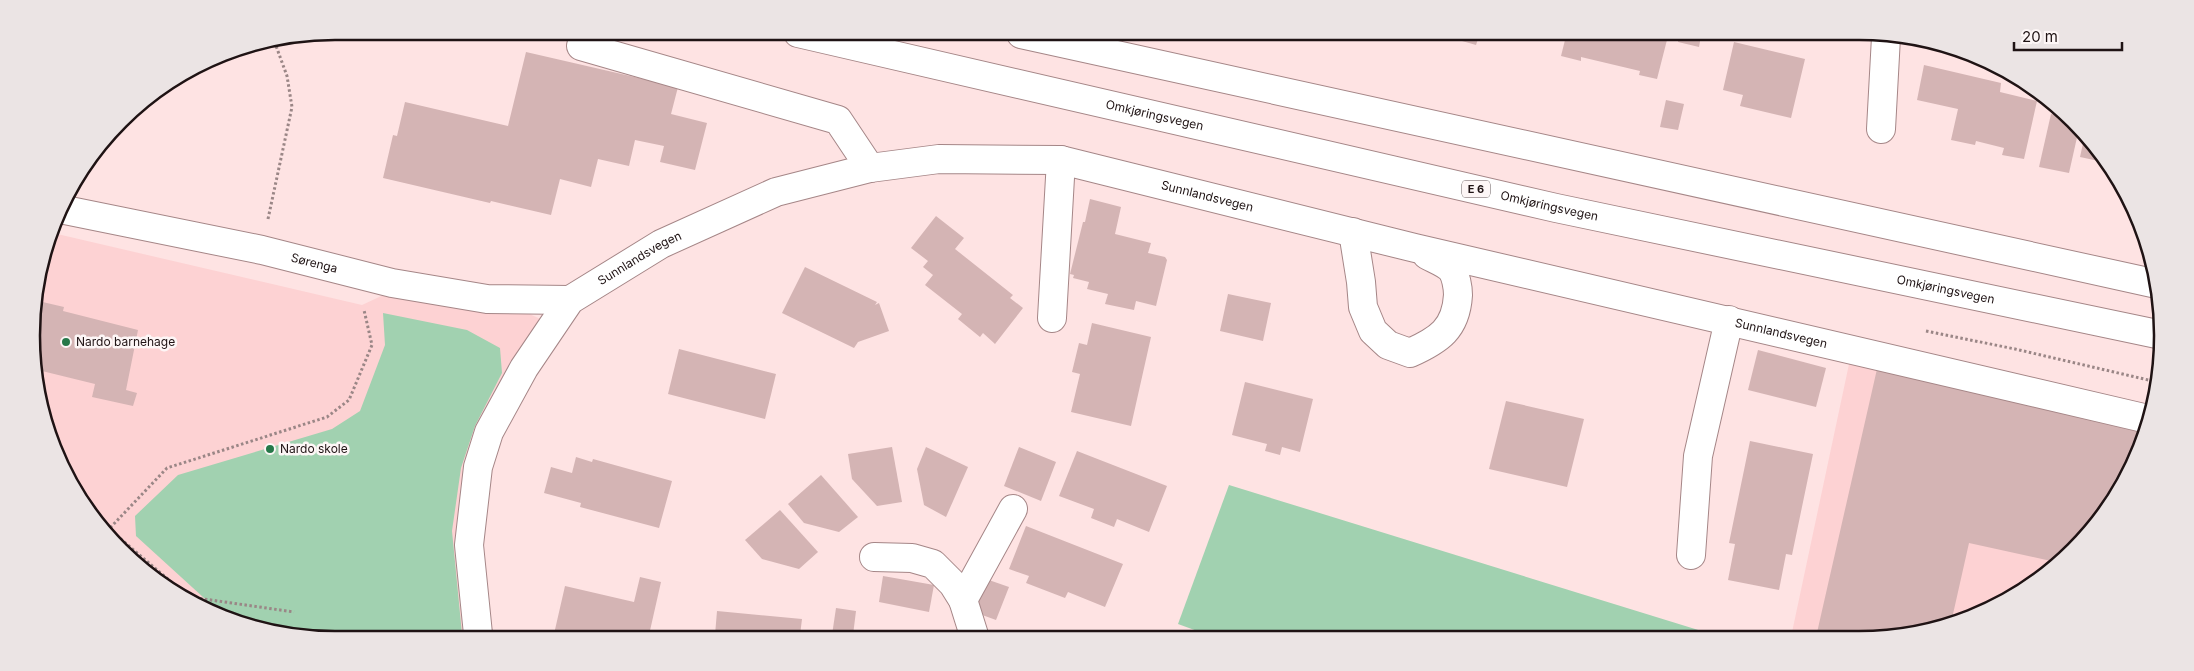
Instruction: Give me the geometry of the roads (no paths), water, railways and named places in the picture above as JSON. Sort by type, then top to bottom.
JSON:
[{"type":"main road","name":"Omkjøringsvegen","points":[[828,40],[1556,208],[2154,333]]},
{"type":"main road","points":[[1048,40],[2149,282]]},
{"type":"main road","points":[[1881,130],[1886,42]]},
{"type":"main road","points":[[581,46],[838,120],[870,168]]},
{"type":"main road","name":"Sunnlandsvegen","points":[[478,631],[469,545],[478,467],[489,432],[524,368],[570,300],[661,244],[776,192],[870,168],[939,159],[1061,160],[1415,248],[2142,417]]},
{"type":"main road","points":[[1052,318],[1061,160]]},
{"type":"main road","name":"Sørenga","points":[[67,211],[262,250],[392,283],[478,298],[570,300]]},
{"type":"main road","name":"Sunnlandsvegen","points":[[1353,232],[1363,307],[1373,331],[1388,345],[1410,353],[1432,343],[1446,331],[1457,312],[1458,288],[1452,270],[1415,248]]},
{"type":"main road","points":[[1691,555],[1698,456],[1729,320]]},
{"type":"main road","points":[[963,600],[1013,509]]},
{"type":"main road","points":[[874,557],[912,558],[933,564],[953,584],[963,600],[973,631]]},
{"type":"place","name":"Nardo barnehage","points":[[66,342]]},
{"type":"place","name":"Nardo skole","points":[[270,449]]}]
